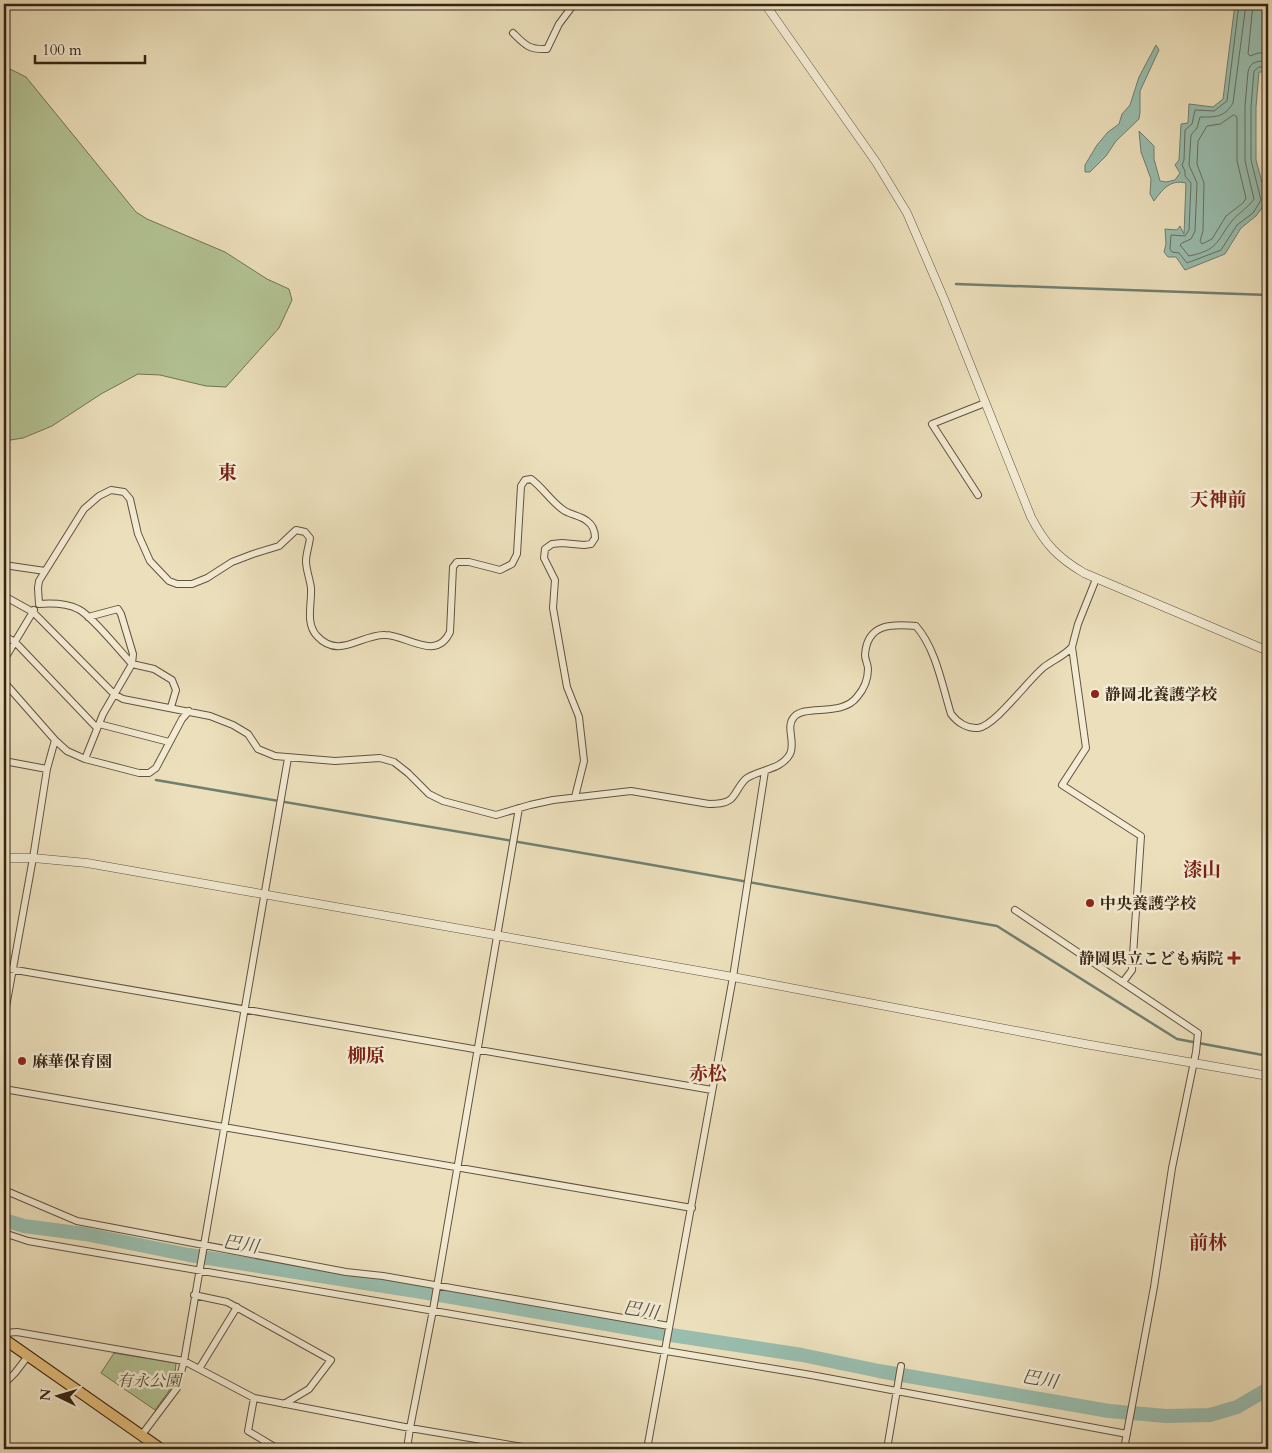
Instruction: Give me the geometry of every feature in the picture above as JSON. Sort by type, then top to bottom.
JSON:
[{"type":"main road","points":[[4,1339],[161,1449]]},
{"type":"street","points":[[513,33],[524,44],[534,50],[547,49],[559,24],[574,4]]},
{"type":"street","points":[[765,4],[876,162],[907,213],[1030,516],[1046,543],[1062,559],[1096,579],[1268,651]]},
{"type":"street","points":[[978,495],[932,424],[985,403]]},
{"type":"street","points":[[4,660],[39,604],[39,581],[45,571],[84,510],[99,496],[111,490],[124,492],[130,499],[138,534],[150,561],[169,582],[192,584],[207,578],[232,562],[279,546],[296,530],[305,532],[310,538],[306,561],[311,587],[310,622],[316,635],[329,645],[342,647],[375,635],[388,634],[415,644],[432,646],[442,644],[450,632],[453,568],[457,562],[469,562],[500,570],[512,564],[517,554],[521,486],[525,480],[531,479],[564,511],[586,520],[595,532],[596,538],[591,544],[562,543],[548,546],[545,549],[544,558],[555,580],[553,608],[567,687],[579,717],[584,761],[575,797]]},
{"type":"street","points":[[4,564],[45,571]]},
{"type":"street","points":[[1096,579],[1078,624],[1072,647],[1086,748],[1062,785],[1141,836],[1132,970],[1123,982]]},
{"type":"street","points":[[4,596],[33,612],[114,694],[123,699],[210,716],[233,725],[248,734],[258,749],[275,756],[335,761],[380,758],[394,762],[429,794],[444,801],[496,815],[530,805],[575,797],[630,791],[709,804],[722,804],[731,799],[747,778],[784,761],[790,754],[793,746],[790,724],[794,717],[801,712],[846,706],[856,699],[866,686],[868,669],[865,656],[868,640],[874,631],[882,627],[895,624],[916,626],[924,635],[951,714],[957,721],[969,728],[984,726],[1044,667],[1068,652],[1072,647]]},
{"type":"street","points":[[39,604],[61,604],[79,609],[132,664],[154,669],[172,680],[176,690],[171,707]]},
{"type":"street","points":[[85,759],[98,726],[132,664],[133,654],[118,609],[88,617]]},
{"type":"street","points":[[4,636],[15,642],[98,726],[169,742]]},
{"type":"street","points":[[4,682],[66,751],[85,759],[139,773],[148,773],[156,768],[182,719],[189,711]]},
{"type":"street","points":[[4,1018],[47,770],[55,740]]},
{"type":"street","points":[[141,1449],[177,1388],[184,1361],[288,758]]},
{"type":"street","points":[[4,761],[47,770]]},
{"type":"street","points":[[647,1449],[733,977],[765,771]]},
{"type":"street","points":[[407,1449],[458,1168],[519,808]]},
{"type":"street","points":[[4,858],[33,858],[88,863],[497,934],[1268,1076]]},
{"type":"street","points":[[1015,910],[1198,1033],[1194,1063],[1172,1168],[1154,1287],[1124,1449]]},
{"type":"street","points":[[4,968],[712,1090]]},
{"type":"street","points":[[4,1089],[692,1208]]},
{"type":"street","points":[[4,1190],[77,1221],[346,1272],[383,1276],[669,1326]]},
{"type":"street","points":[[4,1233],[28,1240],[199,1271],[811,1375],[1127,1434]]},
{"type":"street","points":[[194,1295],[227,1302],[330,1360],[309,1389],[284,1404]]},
{"type":"street","points":[[199,1368],[237,1307]]},
{"type":"street","points":[[4,1333],[17,1332],[184,1361],[254,1398],[410,1428],[535,1449]]},
{"type":"street","points":[[4,1384],[28,1356]]},
{"type":"street","points":[[887,1449],[901,1366]]},
{"type":"street","points":[[254,1398],[248,1431],[278,1449]]},
{"type":"green space","points":[[4,66],[26,77],[136,212],[147,219],[225,252],[267,279],[289,289],[292,300],[279,328],[226,387],[206,386],[160,375],[138,374],[101,394],[52,426],[23,438],[4,441],[4,261],[6,252],[4,235]]},
{"type":"green space","name":"有永公園","points":[[114,1353],[176,1363],[174,1384],[155,1410],[101,1373]]},
{"type":"water","points":[[1235,4],[1268,4],[1268,72],[1259,72],[1256,107],[1256,160],[1267,201],[1256,216],[1241,228],[1225,254],[1185,270],[1176,257],[1168,257],[1164,252],[1166,244],[1165,229],[1177,230],[1180,226],[1184,234],[1186,183],[1180,182],[1167,186],[1154,201],[1150,194],[1151,179],[1141,152],[1139,131],[1154,146],[1154,159],[1160,181],[1175,180],[1180,173],[1175,165],[1179,160],[1181,124],[1188,123],[1189,104],[1213,107],[1223,99]]},
{"type":"water","points":[[1156,45],[1159,50],[1140,91],[1139,119],[1116,141],[1106,156],[1090,172],[1085,172],[1085,165],[1097,145],[1108,132],[1119,124],[1122,114],[1130,105],[1139,77]]},
{"type":"waterway","points":[[956,284],[1268,295]]},
{"type":"waterway","points":[[156,780],[997,926],[1177,1039],[1268,1056]]},
{"type":"waterway","name":"巴川","points":[[4,1220],[24,1226],[85,1234],[189,1255],[802,1355],[879,1371],[1109,1411],[1166,1416],[1210,1415],[1237,1407],[1268,1389]]},
{"type":"place","name":"静岡北養護学校","points":[[1095,694]]},
{"type":"place","name":"中央養護学校","points":[[1090,903]]},
{"type":"place","name":"静岡県立こども病院","points":[[1234,958]]},
{"type":"place","name":"麻華保育園","points":[[22,1061]]},
{"type":"district","name":"東","points":[[227,472]]},
{"type":"district","name":"天神前","points":[[1218,499]]},
{"type":"district","name":"漆山","points":[[1202,869]]},
{"type":"district","name":"柳原","points":[[366,1055]]},
{"type":"district","name":"赤松","points":[[708,1073]]},
{"type":"district","name":"前林","points":[[1208,1242]]}]
